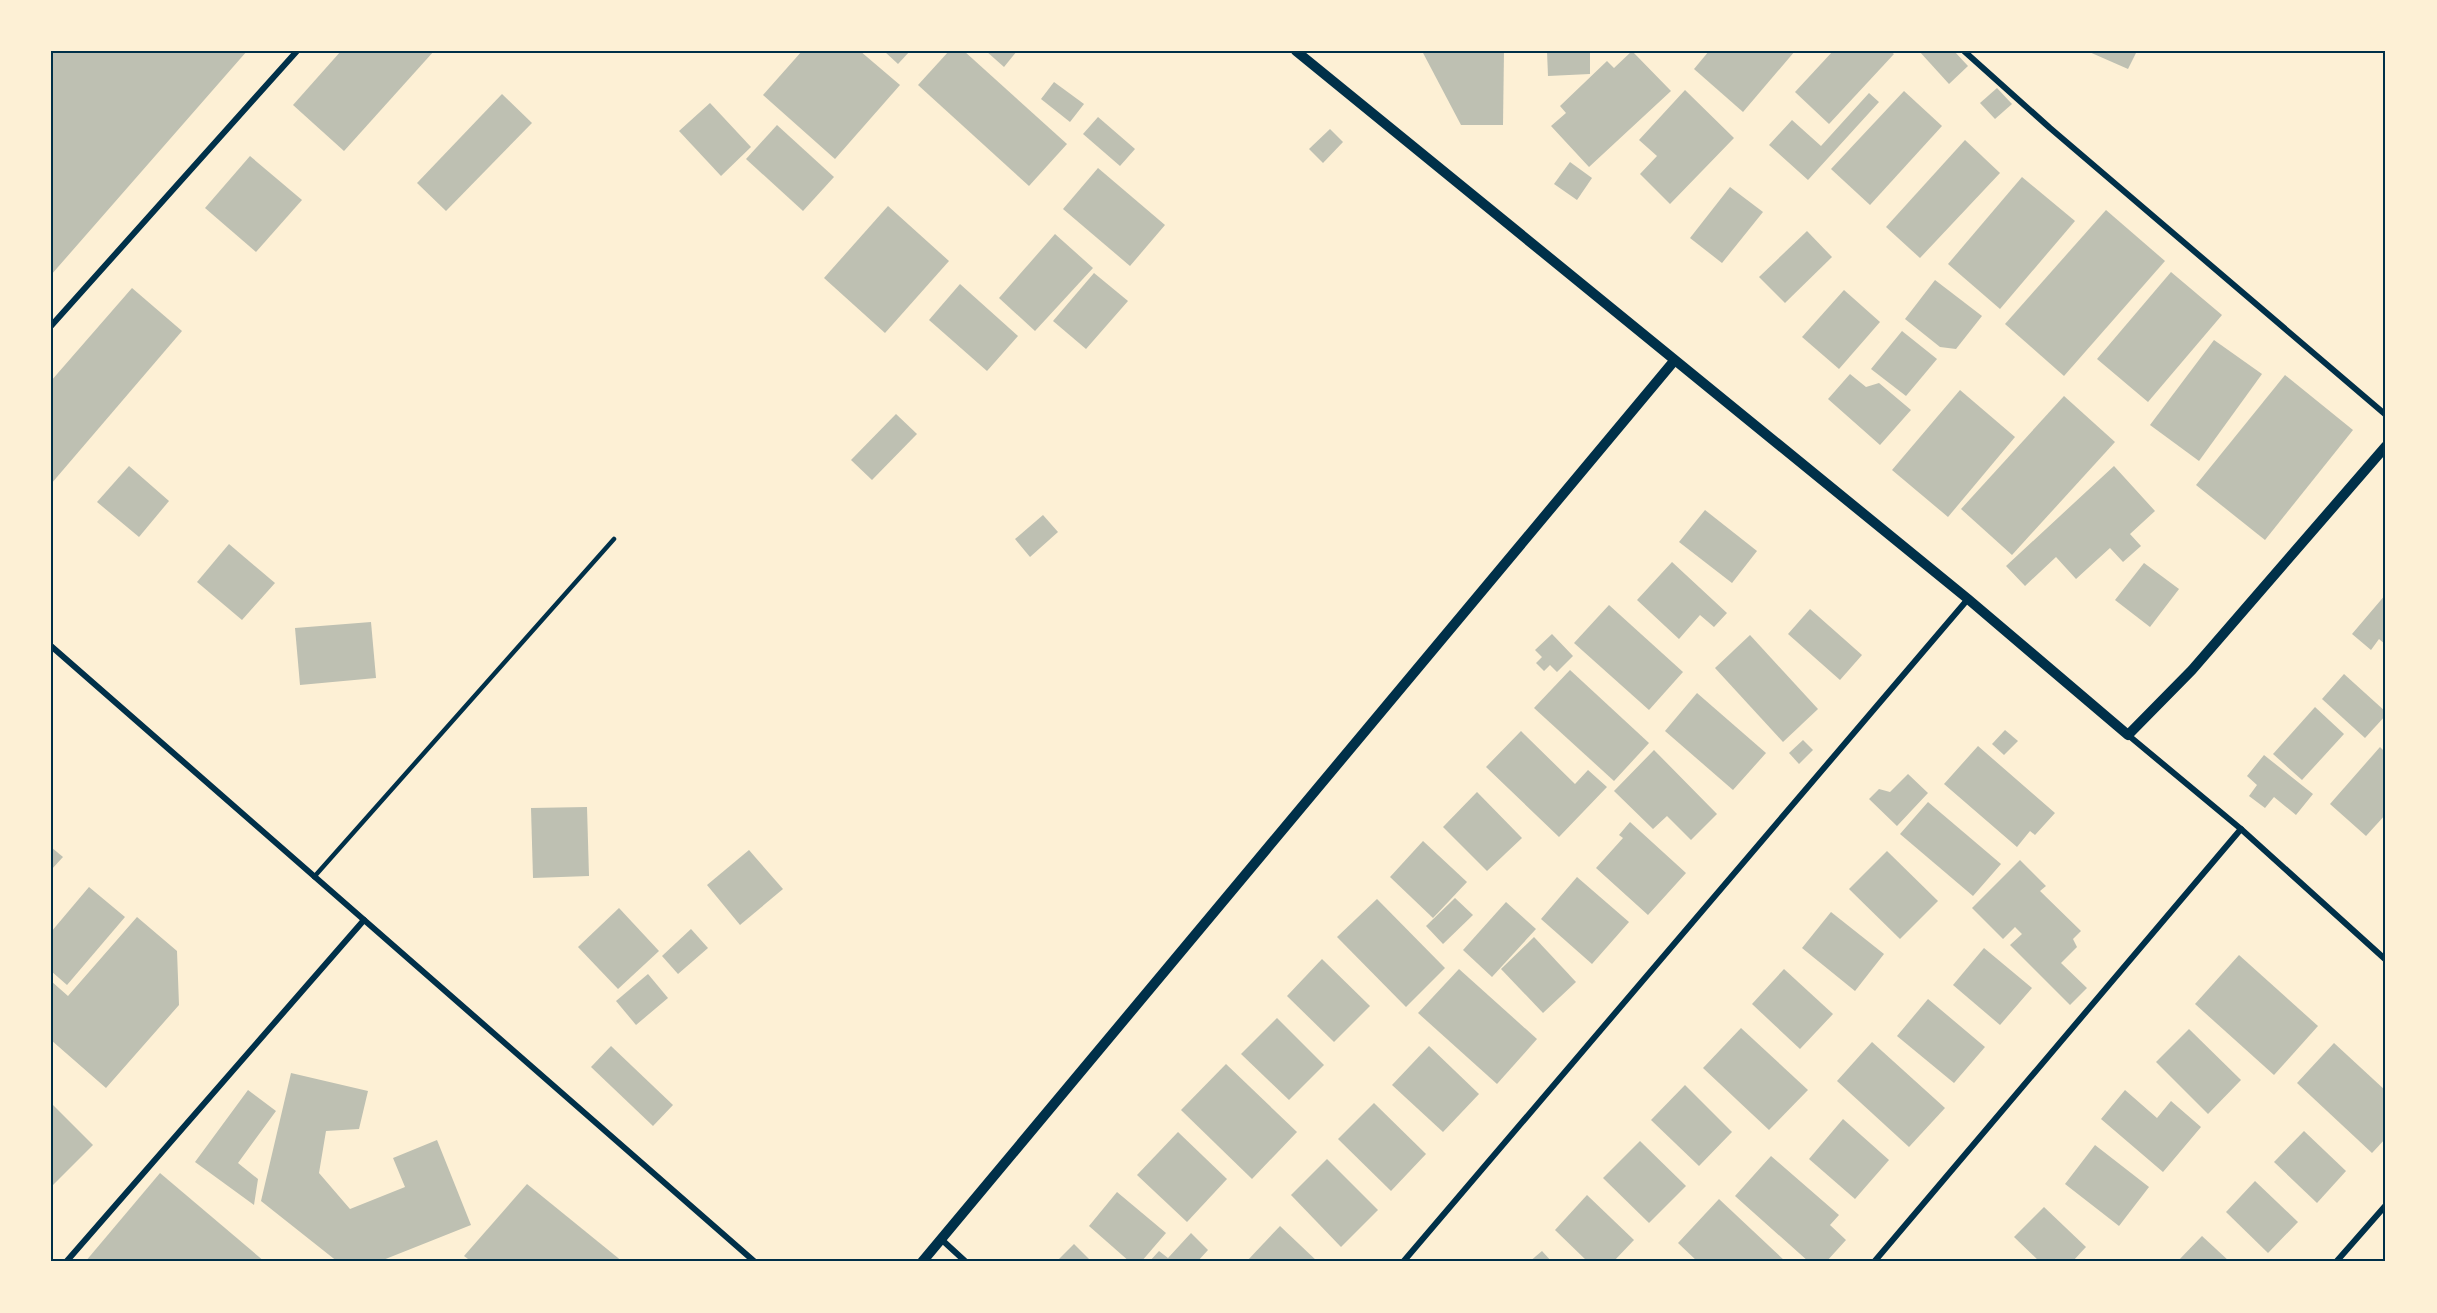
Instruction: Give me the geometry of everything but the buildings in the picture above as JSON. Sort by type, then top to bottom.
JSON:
[{"type":"street","points":[[51,326],[297,51]]},
{"type":"street","points":[[1296,51],[1968,599],[2241,829],[2386,960]]},
{"type":"street","points":[[1964,51],[2050,128],[2386,416]]},
{"type":"street","points":[[922,1262],[1674,360]]},
{"type":"street","points":[[2128,735],[2192,670],[2386,446]]},
{"type":"street","points":[[1403,1262],[1968,599]]},
{"type":"street","points":[[51,646],[755,1262]]},
{"type":"street","points":[[1875,1262],[2241,829]]},
{"type":"street","points":[[66,1262],[364,920]]},
{"type":"street","points":[[2336,1262],[2386,1205]]},
{"type":"street","points":[[941,1239],[966,1262]]},
{"type":"lane","points":[[314,877],[614,539]]}]
